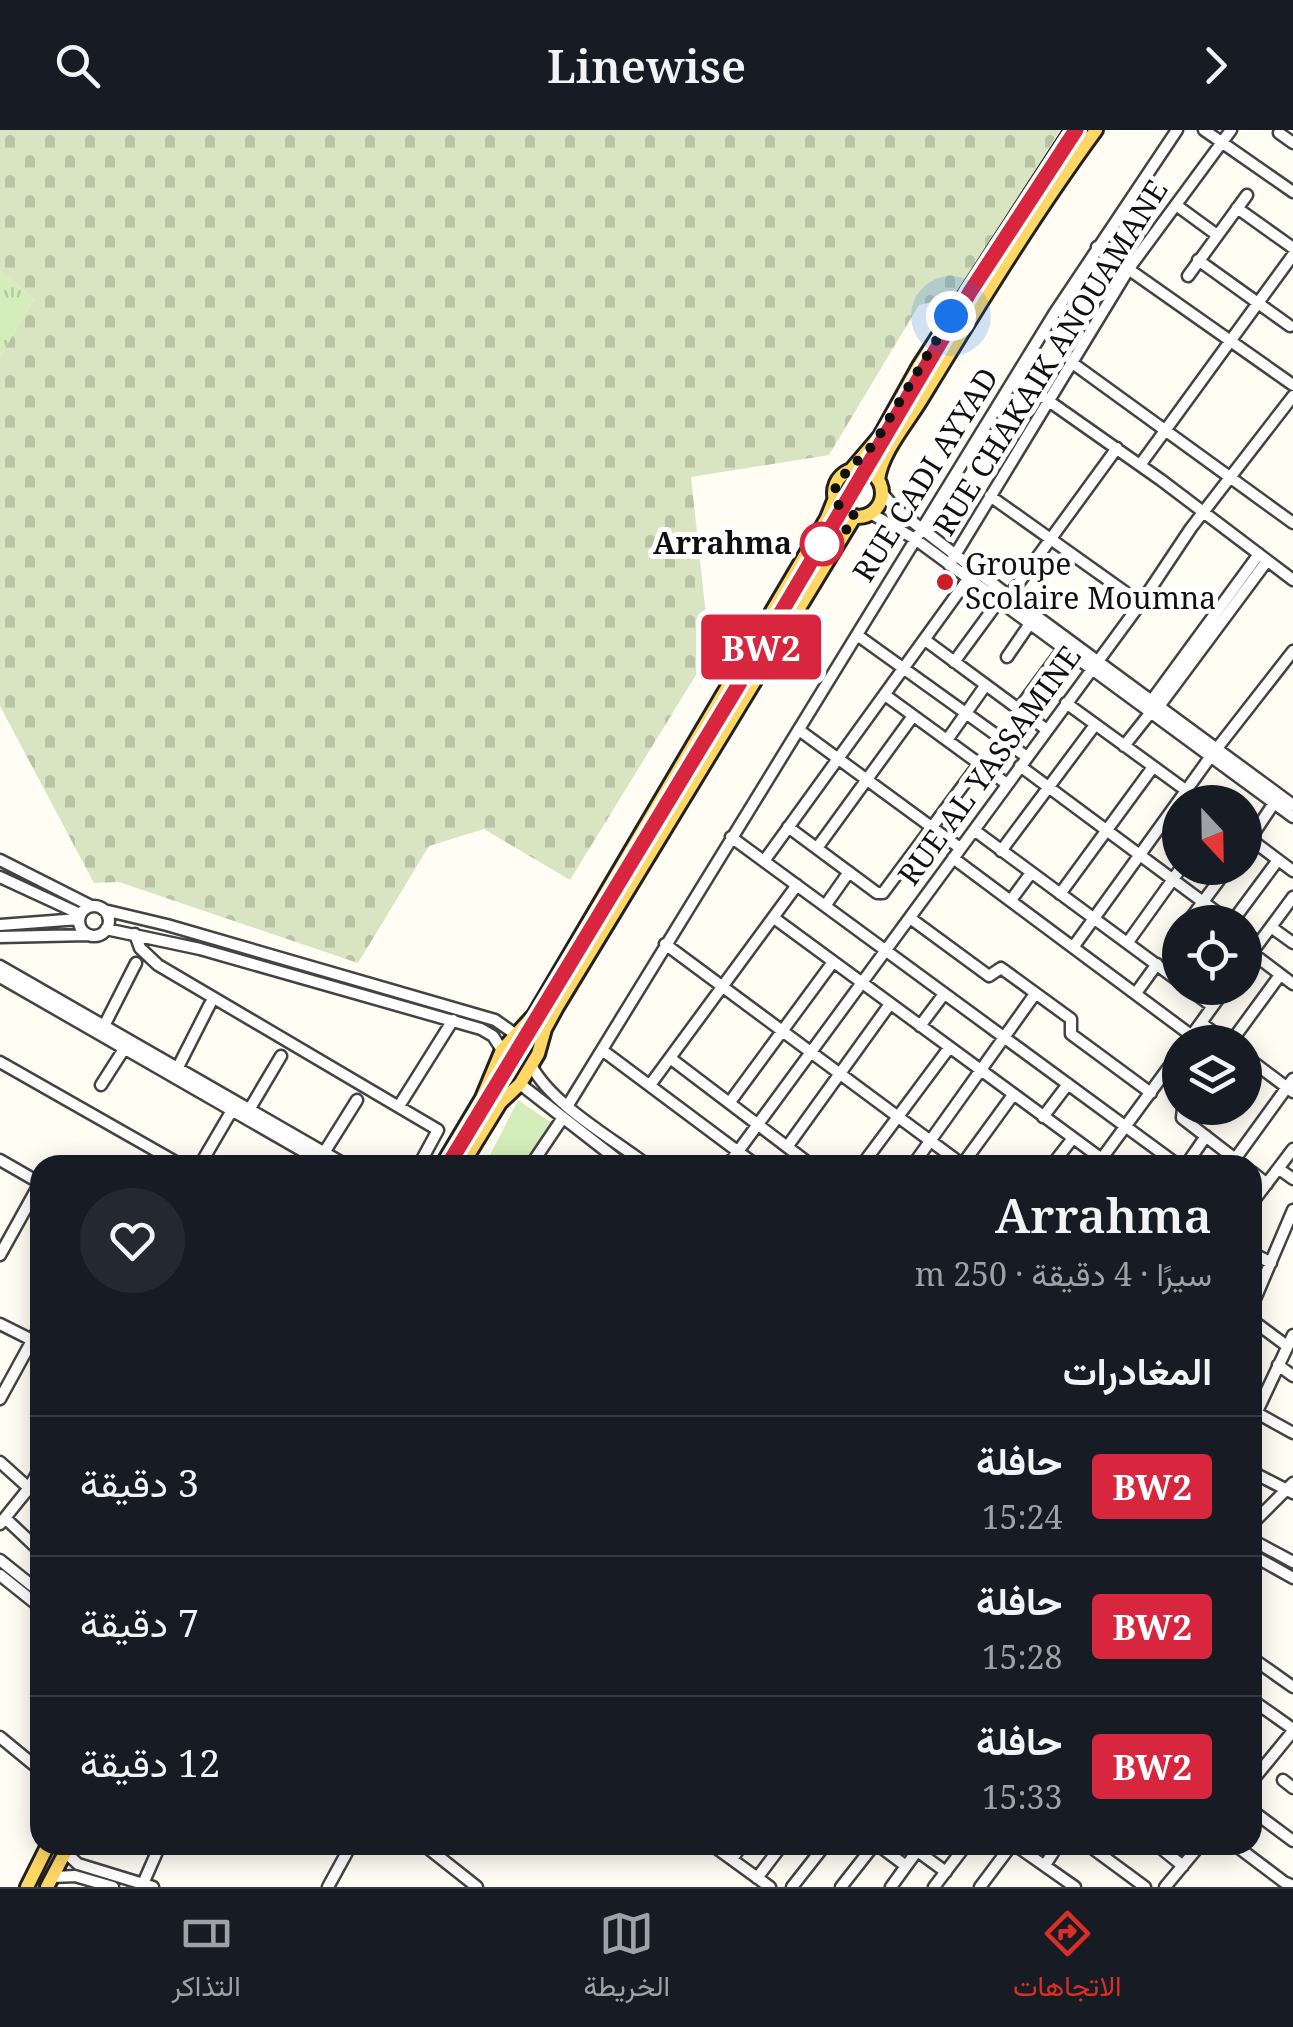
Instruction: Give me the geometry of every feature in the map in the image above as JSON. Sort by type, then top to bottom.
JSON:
[{"type":"main road","points":[[448,1155],[493,1074],[502,1050],[520,1030],[788,584],[835,498],[839,479],[852,470],[880,436],[930,350],[1072,130]]},
{"type":"main road","points":[[835,498],[842,510],[855,516],[870,514],[879,504],[883,463],[1096,130]]},
{"type":"main road","points":[[852,470],[866,470],[880,486]]},
{"type":"main road","points":[[468,1155],[494,1112],[531,1065],[583,963],[855,516]]},
{"type":"main road","points":[[520,1030],[538,1028],[542,1039]]},
{"type":"main road","points":[[493,1074],[502,1086],[517,1086]]},
{"type":"main road","points":[[27,1887],[43,1855]]},
{"type":"main road","points":[[50,1882],[64,1855]]},
{"type":"street","name":"RUE CADI AYYAD","points":[[568,1106],[1097,247],[1177,130]]},
{"type":"street","points":[[1204,130],[1293,192]]},
{"type":"street","name":"RUE CHAKAIK ANOUAMANE","points":[[949,565],[1130,267],[1230,130]]},
{"type":"street","points":[[1278,133],[1293,142]]},
{"type":"street","points":[[1188,276],[1247,196]]},
{"type":"street","points":[[1176,205],[1217,235]]},
{"type":"street","points":[[1140,465],[1293,252],[1237,208]]},
{"type":"street","points":[[1097,247],[1293,384]]},
{"type":"street","points":[[1198,260],[1291,324],[1281,338]]},
{"type":"street","points":[[1263,271],[1275,280]]},
{"type":"street","points":[[1072,362],[1293,523]]},
{"type":"street","points":[[1016,378],[1293,580]]},
{"type":"street","name":"RUE AL YASSAMINE","points":[[736,1155],[1203,512],[1293,396]]},
{"type":"street","points":[[954,662],[1117,448]]},
{"type":"street","points":[[880,486],[896,509],[956,554],[1030,625],[1063,649],[1095,665]]},
{"type":"street","points":[[990,496],[1124,592]]},
{"type":"street","points":[[870,514],[915,539],[968,580],[1004,599],[1154,706],[1293,817]]},
{"type":"street","points":[[1124,746],[1263,557]]},
{"type":"street","points":[[764,860],[968,580]]},
{"type":"street","points":[[1007,657],[1030,625]]},
{"type":"street","points":[[857,635],[966,712],[1050,787],[1162,871]]},
{"type":"street","points":[[926,640],[1047,730]]},
{"type":"street","points":[[1018,710],[1063,649]]},
{"type":"street","points":[[1190,785],[1293,651]]},
{"type":"street","points":[[946,740],[985,686]]},
{"type":"street","points":[[885,695],[1006,784]]},
{"type":"street","points":[[1066,703],[1178,785]]},
{"type":"street","points":[[816,848],[914,716]]},
{"type":"street","points":[[1002,851],[1095,725]]},
{"type":"street","points":[[799,730],[932,827],[1011,900],[1173,1025]]},
{"type":"street","points":[[1214,752],[1293,805]]},
{"type":"street","points":[[788,827],[877,893],[883,893],[979,764]]},
{"type":"street","points":[[1060,894],[1154,767]]},
{"type":"street","points":[[1262,819],[1274,804]]},
{"type":"street","points":[[1074,946],[1162,823]]},
{"type":"street","points":[[974,830],[1162,968]]},
{"type":"street","points":[[731,837],[1164,1155]]},
{"type":"street","points":[[1262,848],[1293,871]]},
{"type":"street","points":[[0,860],[91,906],[520,1030]]},
{"type":"street","points":[[1244,905],[1278,860]]},
{"type":"street","points":[[826,906],[849,872]]},
{"type":"street","points":[[1011,900],[1031,873]]},
{"type":"street","points":[[0,877],[79,916]]},
{"type":"street","points":[[650,1085],[797,884]]},
{"type":"street","points":[[1128,942],[1168,885]]},
{"type":"street","points":[[1180,885],[1206,905]]},
{"type":"street","points":[[1200,905],[1215,885]]},
{"type":"street","points":[[1262,939],[1292,899]]},
{"type":"street","points":[[0,926],[79,916],[91,906]]},
{"type":"street","points":[[0,937],[98,935],[106,928],[104,910]]},
{"type":"street","points":[[79,916],[80,928],[88,935]]},
{"type":"street","points":[[774,918],[1093,1155]]},
{"type":"street","points":[[910,918],[989,976],[1001,968],[1072,1019],[1070,1034],[1151,1093]]},
{"type":"street","points":[[1271,927],[1293,943]]},
{"type":"street","points":[[106,928],[453,1020],[486,1031],[502,1050]]},
{"type":"street","points":[[134,934],[140,948],[158,965],[438,1130],[424,1155]]},
{"type":"street","points":[[665,944],[949,1155]]},
{"type":"street","points":[[1262,960],[1293,984]]},
{"type":"street","points":[[730,1102],[833,962]]},
{"type":"street","points":[[104,1026],[136,964]]},
{"type":"street","points":[[1136,993],[1156,964]]},
{"type":"street","points":[[0,966],[104,1026],[232,1112],[315,1155]]},
{"type":"street","points":[[1242,1025],[1280,974]]},
{"type":"street","points":[[0,977],[124,1049],[249,1110],[317,1155]]},
{"type":"street","points":[[920,1026],[944,994]]},
{"type":"street","points":[[920,1155],[1034,994]]},
{"type":"street","points":[[175,1073],[210,1004]]},
{"type":"street","points":[[787,1147],[890,1004]]},
{"type":"street","points":[[1204,1025],[1201,1023],[1212,1006]]},
{"type":"street","points":[[400,1106],[453,1020]]},
{"type":"street","points":[[869,1155],[949,1048]]},
{"type":"street","points":[[101,1085],[124,1049]]},
{"type":"street","points":[[602,1050],[742,1155]]},
{"type":"street","points":[[249,1110],[281,1056]]},
{"type":"street","points":[[670,1058],[798,1155]]},
{"type":"street","points":[[531,1065],[543,1083],[568,1106],[634,1155]]},
{"type":"street","points":[[2,1067],[153,1155]]},
{"type":"street","points":[[1244,1155],[1291,1086],[1262,1067]]},
{"type":"street","points":[[1108,1155],[1162,1077]]},
{"type":"street","points":[[1043,1117],[1068,1084]]},
{"type":"street","points":[[517,1086],[611,1155]]},
{"type":"street","points":[[969,1155],[1013,1095]]},
{"type":"street","points":[[325,1155],[357,1100]]},
{"type":"street","points":[[206,1155],[232,1112]]},
{"type":"street","points":[[539,1155],[562,1119]]},
{"type":"street","points":[[1191,1125],[1230,1155]]},
{"type":"street","points":[[1193,1155],[1206,1136]]},
{"type":"street","points":[[1060,1155],[1073,1138]]},
{"type":"street","points":[[1262,1190],[1293,1149]]},
{"type":"street","points":[[0,1160],[30,1177]]},
{"type":"street","points":[[1279,1168],[1293,1178]]},
{"type":"street","points":[[1262,1180],[1267,1184]]},
{"type":"street","points":[[2,1247],[30,1200]]},
{"type":"street","points":[[1262,1284],[1288,1240],[1293,1210]]},
{"type":"street","points":[[1262,1260],[1271,1264]]},
{"type":"street","points":[[0,1324],[30,1339]]},
{"type":"street","points":[[1262,1326],[1290,1341],[1262,1401]]},
{"type":"street","points":[[0,1399],[30,1352]]},
{"type":"street","points":[[1278,1365],[1293,1376]]},
{"type":"street","points":[[1262,1420],[1293,1433]]},
{"type":"street","points":[[0,1462],[29,1488],[2,1521],[30,1543]]},
{"type":"street","points":[[1262,1476],[1291,1488],[1262,1515]]},
{"type":"street","points":[[1262,1545],[1293,1562]]},
{"type":"street","points":[[0,1560],[30,1579]]},
{"type":"street","points":[[1262,1561],[1293,1578]]},
{"type":"street","points":[[0,1592],[4,1578],[30,1599]]},
{"type":"street","points":[[1262,1665],[1293,1687]]},
{"type":"street","points":[[1262,1707],[1293,1730],[1262,1769]]},
{"type":"street","points":[[0,1737],[30,1762]]},
{"type":"street","points":[[1262,1818],[1293,1841]]},
{"type":"street","points":[[71,1855],[80,1871],[113,1887]]},
{"type":"street","points":[[50,1882],[80,1871],[146,1886],[157,1855]]},
{"type":"street","points":[[328,1887],[346,1855]]},
{"type":"street","points":[[437,1855],[477,1887]]},
{"type":"street","points":[[726,1855],[770,1887]]},
{"type":"street","points":[[732,1859],[735,1855]]},
{"type":"street","points":[[757,1878],[774,1855]]},
{"type":"street","points":[[792,1887],[817,1855]]},
{"type":"street","points":[[841,1887],[868,1855]]},
{"type":"street","points":[[890,1855],[906,1866]]},
{"type":"street","points":[[891,1887],[910,1855]]},
{"type":"street","points":[[923,1855],[946,1872]]},
{"type":"street","points":[[934,1887],[959,1855]]},
{"type":"street","points":[[980,1887],[1006,1855]]},
{"type":"street","points":[[1032,1855],[1072,1886]]},
{"type":"street","points":[[1045,1864],[1051,1855]]},
{"type":"street","points":[[1101,1855],[1144,1887]]},
{"type":"street","points":[[1169,1855],[1183,1866]]},
{"type":"street","points":[[1165,1887],[1192,1855]]},
{"type":"street","points":[[1248,1855],[1293,1886]]},
{"type":"green space","points":[[0,130],[1060,130],[957,297],[919,305],[829,455],[691,477],[710,652],[570,880],[484,829],[429,846],[358,963],[119,882],[94,883],[0,706],[0,357],[34,299],[0,271]]},
{"type":"green space","points":[[0,271],[34,299],[0,357]]},
{"type":"green space","points":[[518,1100],[556,1126],[536,1155],[490,1155]]},
{"type":"bus line","name":"BW2","points":[[454,1155],[970,292],[1076,130]]},
{"type":"place","name":"Arrahma","points":[[822,544]]},
{"type":"place","name":"Groupe Scolaire Moumna","points":[[945,582]]},
{"type":"route","points":[[822,544],[834,549],[855,516],[836,502],[837,482],[874,444],[951,316]]}]
